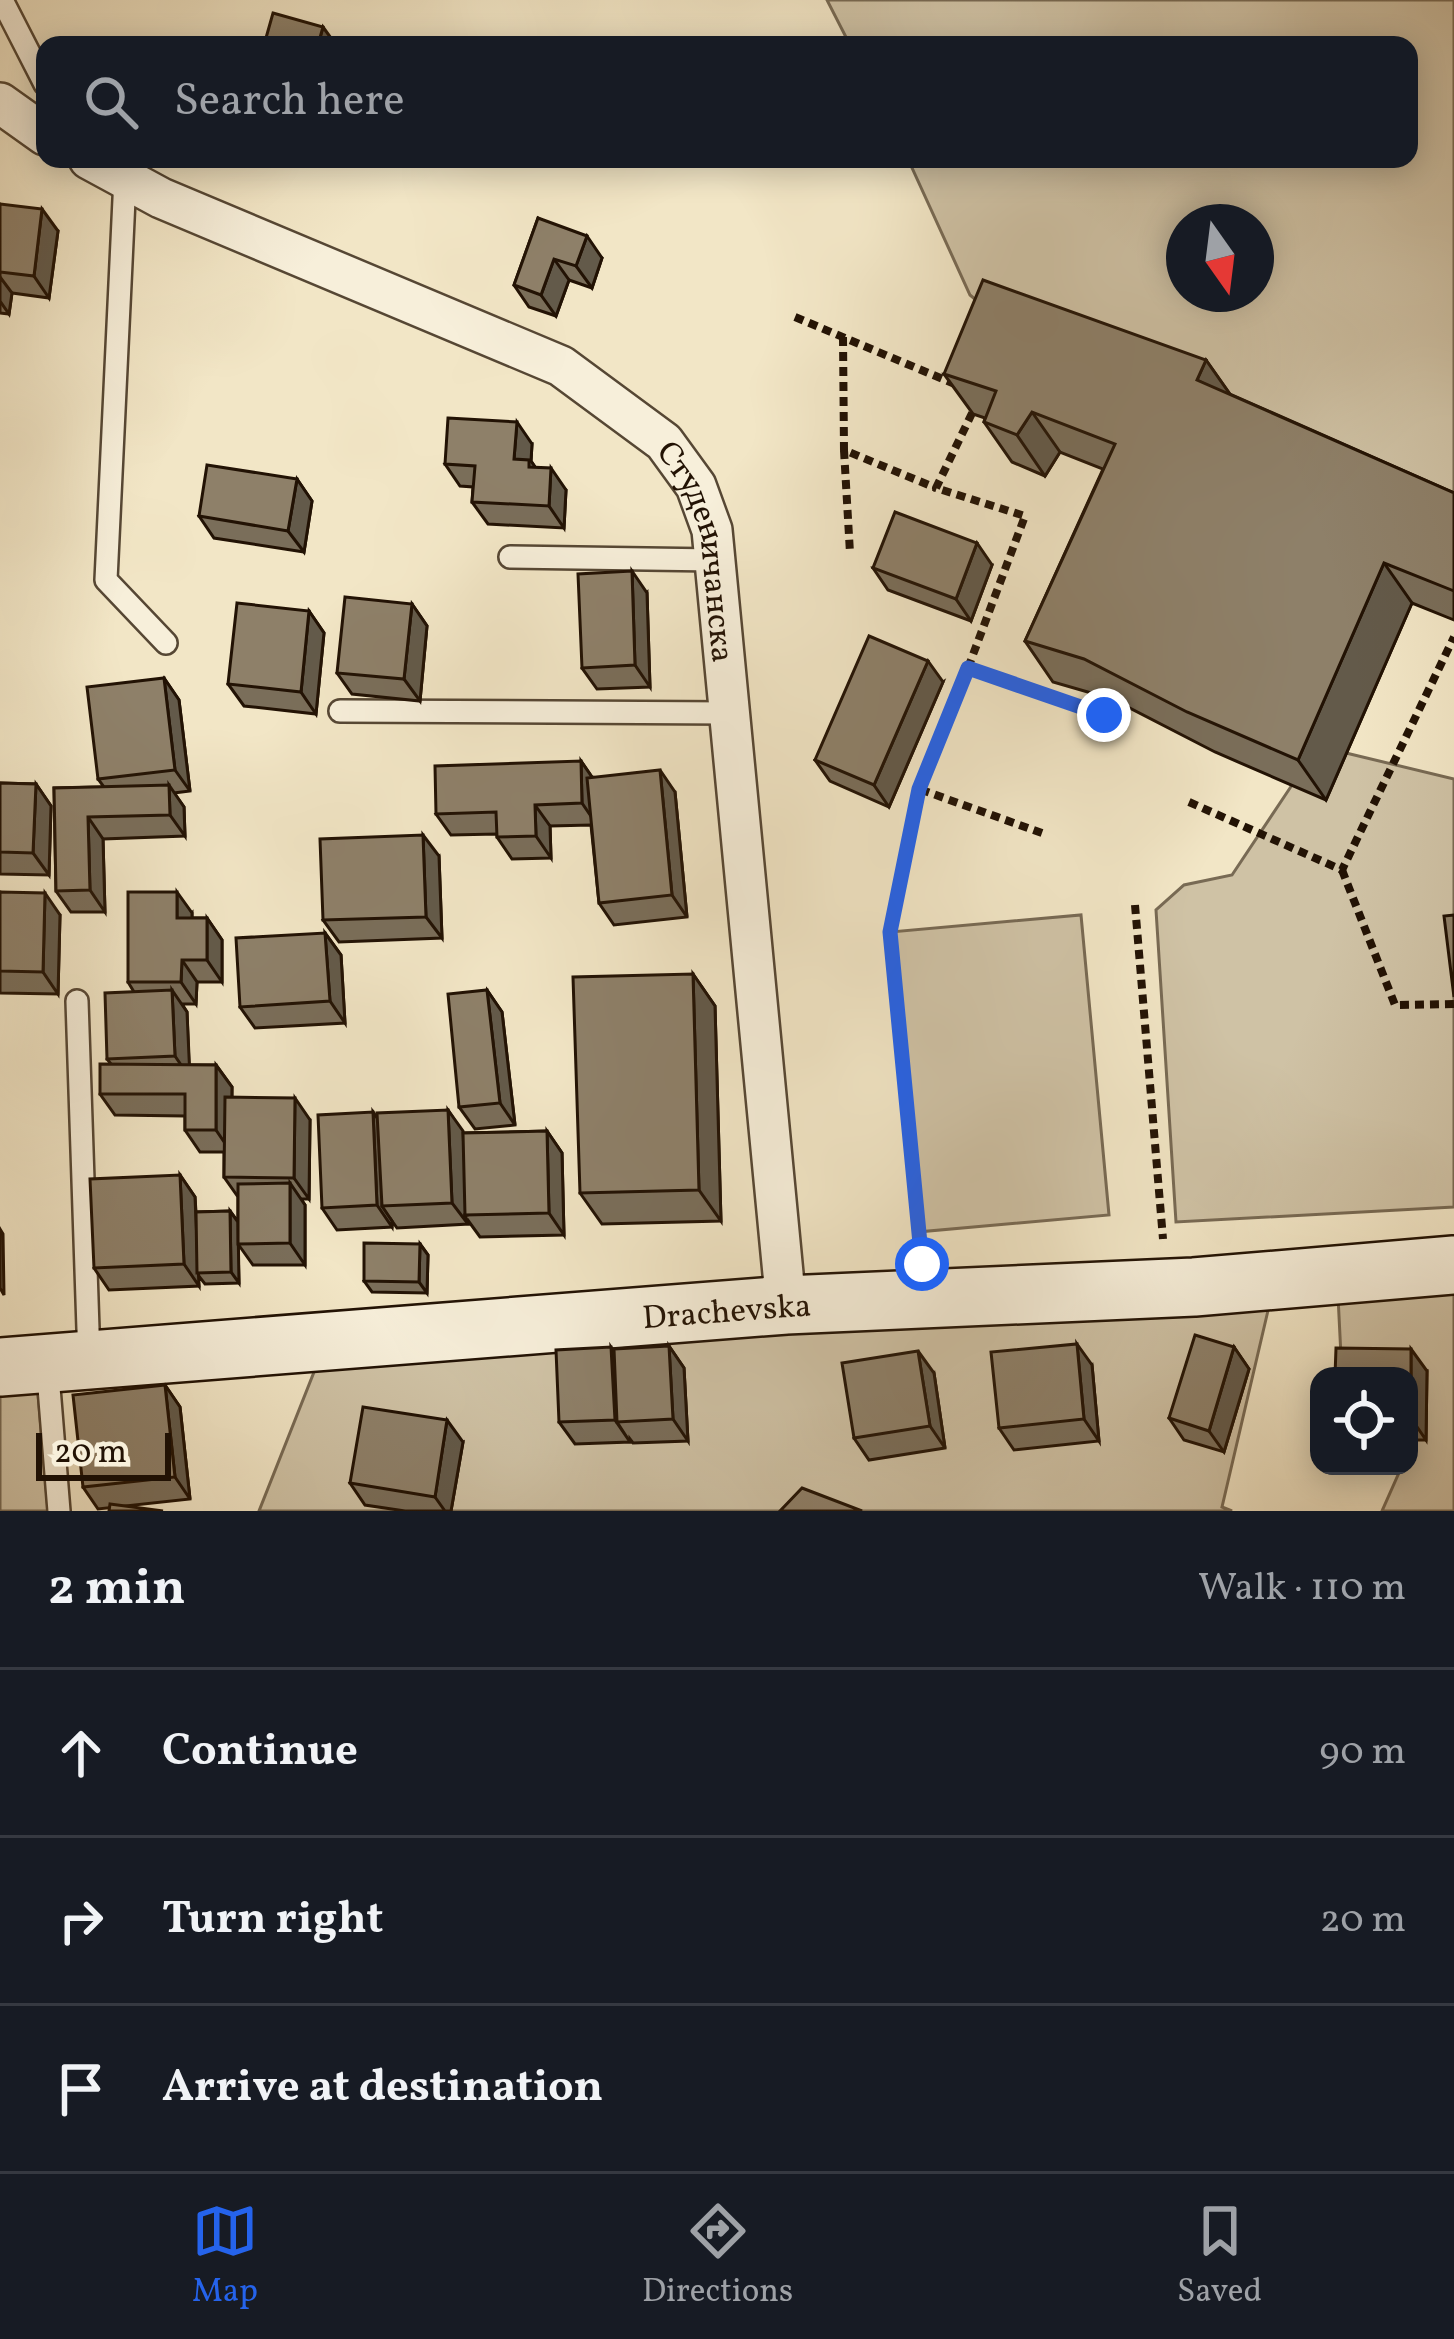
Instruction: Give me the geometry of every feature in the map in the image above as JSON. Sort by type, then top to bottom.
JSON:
[{"type":"main road","name":"Drachevska","points":[[45,1363],[786,1305],[1167,1288],[1454,1265]]},
{"type":"street","points":[[0,103],[36,129]]},
{"type":"street","name":"Студеничанска","points":[[106,168],[160,198],[560,366],[664,442],[696,486],[712,530],[786,1305]]},
{"type":"lane","points":[[1,1],[36,67]]},
{"type":"lane","points":[[125,178],[106,580],[166,644]]},
{"type":"lane","points":[[510,557],[715,560]]},
{"type":"lane","points":[[340,711],[730,713]]},
{"type":"lane","points":[[59,1511],[45,1363],[76,1001]]},
{"type":"path","points":[[795,317],[961,386]]},
{"type":"path","points":[[843,337],[850,553]]},
{"type":"path","points":[[936,488],[981,394]]},
{"type":"path","points":[[844,450],[936,488],[1025,516],[919,789],[890,932],[922,1264]]},
{"type":"path","points":[[1342,870],[1454,637]]},
{"type":"path","points":[[968,668],[1104,715]]},
{"type":"path","points":[[919,789],[1042,833]]},
{"type":"path","points":[[1189,802],[1342,870],[1395,1005],[1454,1004]]},
{"type":"path","points":[[1135,905],[1167,1288]]},
{"type":"shaded area","points":[[827,0],[1454,0],[1454,498],[1142,440],[970,295],[912,168],[1418,168],[1418,36],[845,36]]},
{"type":"shaded area","points":[[1346,753],[1454,779],[1454,1207],[1176,1222],[1156,910],[1184,885],[1232,875],[1292,785]]},
{"type":"shaded area","points":[[1081,915],[1109,1215],[917,1232],[890,932]]},
{"type":"shaded area","points":[[1454,1282],[1454,1511],[1382,1511],[1398,1475],[1418,1475],[1418,1367],[1342,1367],[1338,1296]]},
{"type":"shaded area","points":[[1270,1302],[1222,1507],[1232,1511],[259,1511],[318,1362]]},
{"type":"shaded area","points":[[37,1382],[48,1511],[0,1511],[0,1386]]},
{"type":"building","points":[[273,13],[323,27],[320,36],[267,36]]},
{"type":"building","points":[[0,204],[42,209],[34,276],[0,272]]},
{"type":"building","points":[[538,218],[587,236],[576,266],[554,259],[541,295],[514,285]]},
{"type":"building","points":[[983,280],[1206,360],[1197,380],[1454,493],[1454,591],[1384,563],[1298,760],[1187,712],[1084,659],[1025,641],[1115,444],[1032,412],[1017,435],[984,422],[996,391],[944,374]]},
{"type":"building","points":[[448,418],[517,422],[514,459],[529,460],[529,467],[551,468],[549,506],[472,502],[475,466],[445,464]]},
{"type":"building","points":[[207,465],[297,479],[288,531],[199,516]]},
{"type":"building","points":[[895,512],[977,543],[956,599],[873,568]]},
{"type":"building","points":[[632,571],[635,665],[582,668],[578,574]]},
{"type":"building","points":[[345,597],[412,604],[404,679],[337,673]]},
{"type":"building","points":[[237,603],[309,611],[301,692],[228,684]]},
{"type":"building","points":[[869,636],[928,661],[874,785],[815,760]]},
{"type":"building","points":[[164,678],[175,770],[98,779],[87,687]]},
{"type":"building","points":[[581,761],[582,803],[535,805],[536,836],[497,837],[496,812],[436,814],[435,766]]},
{"type":"building","points":[[660,770],[672,895],[599,903],[587,778]]},
{"type":"building","points":[[0,783],[36,784],[33,853],[0,852]]},
{"type":"building","points":[[169,785],[170,815],[88,817],[90,890],[56,891],[54,788]]},
{"type":"building","points":[[423,835],[426,917],[323,920],[320,839]]},
{"type":"building","points":[[0,892],[45,893],[43,972],[0,971]]},
{"type":"building","points":[[128,892],[177,892],[177,918],[207,918],[207,960],[182,960],[181,982],[128,982]]},
{"type":"building","points":[[1454,915],[1454,997],[1444,916]]},
{"type":"building","points":[[325,933],[330,1001],[240,1007],[236,938]]},
{"type":"building","points":[[693,974],[699,1190],[580,1193],[573,977]]},
{"type":"building","points":[[172,990],[175,1056],[107,1059],[105,993]]},
{"type":"building","points":[[487,990],[500,1103],[459,1107],[448,994]]},
{"type":"building","points":[[100,1064],[216,1065],[216,1130],[185,1130],[185,1094],[100,1094]]},
{"type":"building","points":[[225,1097],[295,1098],[294,1178],[224,1177]]},
{"type":"building","points":[[448,1110],[452,1203],[382,1206],[377,1113]]},
{"type":"building","points":[[373,1112],[377,1205],[322,1208],[318,1115]]},
{"type":"building","points":[[547,1131],[549,1213],[465,1215],[463,1133]]},
{"type":"building","points":[[180,1175],[184,1264],[94,1268],[90,1179]]},
{"type":"building","points":[[290,1183],[290,1243],[238,1244],[238,1184]]},
{"type":"building","points":[[230,1211],[231,1272],[197,1273],[196,1212]]},
{"type":"building","points":[[364,1243],[420,1244],[419,1282],[364,1281]]},
{"type":"building","points":[[1195,1335],[1234,1347],[1209,1431],[1169,1418]]},
{"type":"building","points":[[1077,1344],[1084,1419],[999,1428],[991,1352]]},
{"type":"building","points":[[669,1346],[673,1419],[617,1422],[614,1349]]},
{"type":"building","points":[[611,1347],[615,1420],[559,1422],[556,1350]]},
{"type":"building","points":[[1336,1348],[1411,1349],[1411,1367],[1335,1367]]},
{"type":"building","points":[[918,1351],[930,1426],[854,1438],[842,1363]]},
{"type":"building","points":[[165,1385],[175,1477],[83,1487],[73,1395]]},
{"type":"building","points":[[363,1407],[447,1420],[435,1497],[350,1483]]},
{"type":"building","points":[[802,1488],[862,1511],[780,1511]]},
{"type":"building","points":[[110,1504],[163,1511],[109,1511]]},
{"type":"route","points":[[922,1264],[890,932],[919,789],[968,668],[1104,715]]}]
